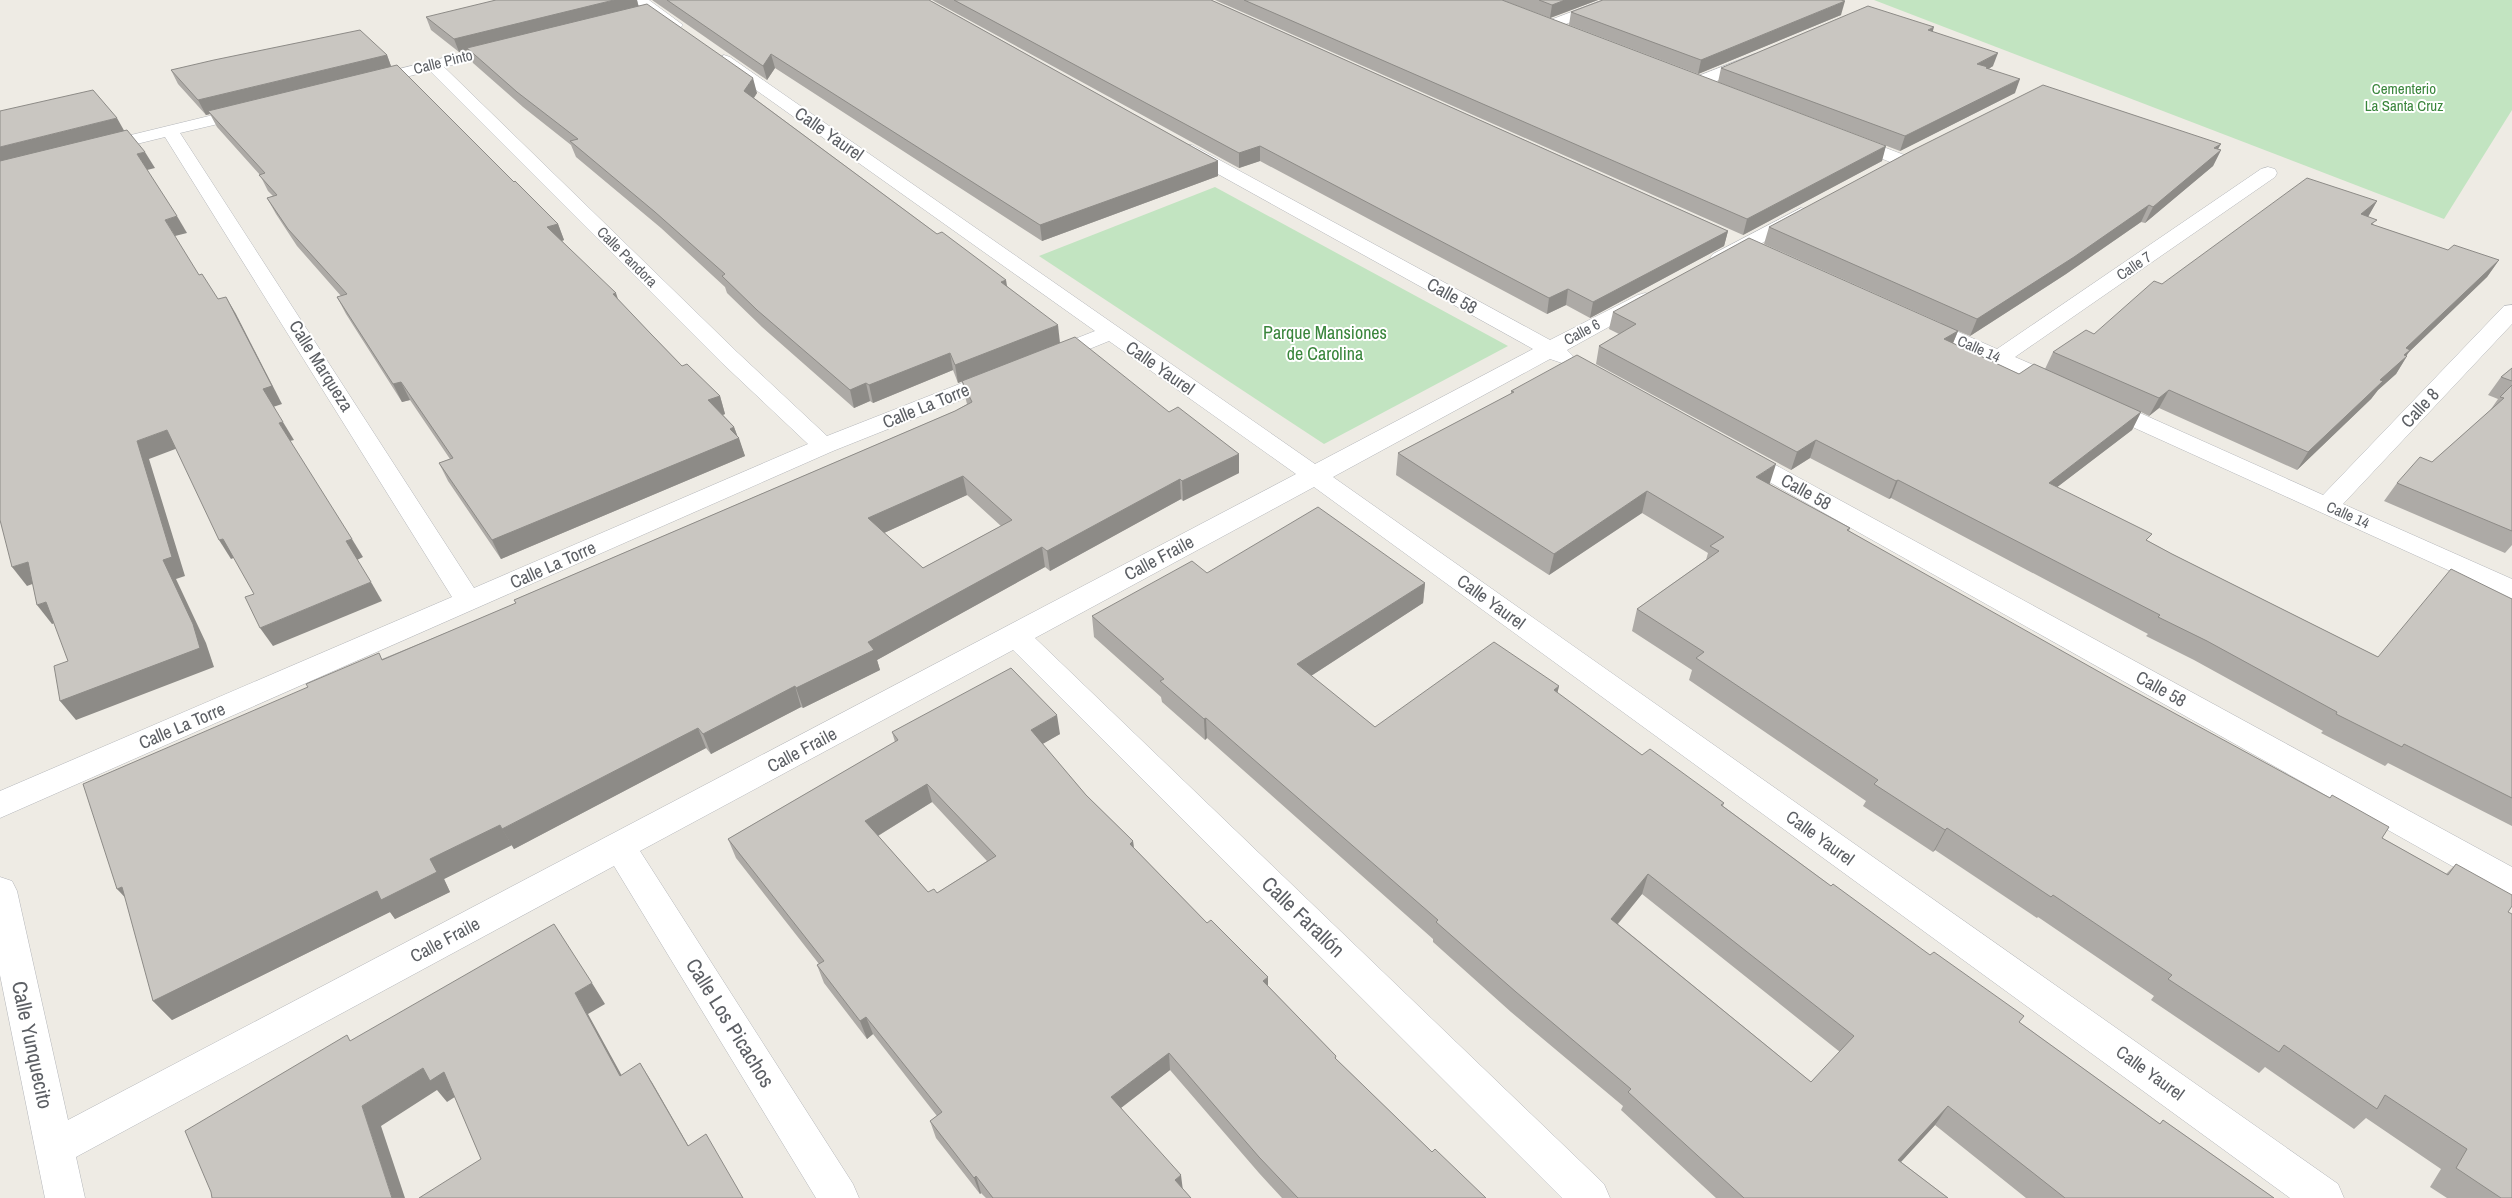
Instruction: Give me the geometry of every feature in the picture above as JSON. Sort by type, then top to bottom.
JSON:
[{"type":"street","points":[[1550,25],[1617,0]]},
{"type":"street","name":"Calle Yaurel","points":[[643,9],[699,42],[1314,475],[2324,1198]]},
{"type":"street","points":[[1534,19],[1569,32]]},
{"type":"street","name":"Calle Pinto","points":[[358,84],[519,44]]},
{"type":"street","points":[[1699,82],[1771,52]]},
{"type":"street","name":"Calle Pandora","points":[[433,65],[729,357],[824,446]]},
{"type":"street","points":[[1681,75],[1718,89]]},
{"type":"street","points":[[85,152],[264,107]]},
{"type":"street","name":"Calle Marqueza","points":[[170,131],[469,602]]},
{"type":"street","points":[[1837,135],[1901,160]]},
{"type":"street","name":"Calle 58","points":[[1168,139],[1584,369]]},
{"type":"street","points":[[1876,173],[1918,151]]},
{"type":"street","name":"Calle 7","points":[[1999,358],[2268,174]]},
{"type":"street","points":[[1707,265],[1818,205]]},
{"type":"street","points":[[1715,234],[1769,258]]},
{"type":"street","name":"Calle 6","points":[[1550,350],[1664,288]]},
{"type":"street","name":"Calle 8","points":[[2328,506],[2512,310]]},
{"type":"street","name":"Calle 14","points":[[1902,316],[2512,590]]},
{"type":"street","name":"Calle La Torre","points":[[0,805],[824,446],[1110,333]]},
{"type":"street","name":"Calle Fraile","points":[[54,1148],[1550,350]]},
{"type":"street","name":"Calle 58","points":[[1723,446],[2512,883]]},
{"type":"street","name":"Calle Farallón","points":[[1016,636],[1590,1198]]},
{"type":"street","name":"Calle Los Picachos","points":[[620,847],[839,1198]]},
{"type":"street","name":"Calle Yunquecito","points":[[0,891],[65,1198]]},
{"type":"green space","name":"Cementerio La Santa Cruz","points":[[1874,0],[2512,0],[2512,110],[2444,219]]},
{"type":"green space","name":"Parque Mansiones de Carolina","points":[[1215,187],[1508,346],[1324,444],[1039,256]]},
{"type":"building","points":[[496,0],[614,0],[454,39],[426,17]]},
{"type":"building","points":[[667,0],[929,0],[1218,161],[1040,225],[771,54],[763,66]]},
{"type":"building","points":[[954,0],[1211,0],[1728,231],[1593,302],[1568,289],[1549,298],[1260,146],[1239,153]]},
{"type":"building","points":[[1244,0],[1502,0],[1886,146],[1747,219]]},
{"type":"building","points":[[1539,0],[1565,0],[1552,5]]},
{"type":"building","points":[[1603,0],[1845,1],[1701,60],[1571,12]]},
{"type":"building","points":[[647,4],[753,78],[744,91],[937,234],[942,232],[1006,280],[1001,282],[1058,325],[955,365],[950,353],[869,385],[866,383],[850,390],[757,310],[722,276],[725,274],[570,141],[578,139],[517,92],[467,48]]},
{"type":"building","points":[[1868,6],[1934,27],[1928,30],[1998,53],[1977,64],[2020,79],[1905,136],[1721,68]]},
{"type":"building","points":[[360,30],[387,55],[198,100],[171,70],[214,60]]},
{"type":"building","points":[[397,65],[558,224],[547,227],[616,293],[613,294],[682,366],[687,364],[720,396],[708,400],[734,427],[730,429],[739,438],[492,540],[439,463],[453,458],[401,382],[393,384],[337,297],[347,294],[288,229],[267,198],[277,195],[259,175],[265,173],[208,111]]},
{"type":"building","points":[[2043,85],[2221,144],[2214,148],[2221,150],[2153,207],[2149,205],[2074,257],[1977,319],[1769,227],[1913,150]]},
{"type":"building","points":[[93,90],[117,118],[0,147],[0,111]]},
{"type":"building","points":[[127,130],[145,152],[137,154],[177,216],[165,220],[199,275],[202,274],[218,299],[226,297],[272,386],[263,389],[283,422],[279,423],[352,539],[346,541],[371,582],[260,628],[245,597],[254,594],[223,539],[219,540],[167,430],[137,441],[172,557],[163,560],[193,624],[200,648],[60,701],[54,666],[68,661],[46,602],[37,605],[28,562],[12,567],[0,520],[0,161]]},
{"type":"building","points":[[2307,178],[2377,201],[2361,214],[2377,220],[2371,224],[2448,250],[2454,245],[2499,260],[2406,348],[2410,350],[2404,355],[2407,356],[2380,380],[2383,381],[2308,452],[2169,390],[2159,398],[2053,352],[2086,330],[2094,334],[2154,281],[2162,284]]},
{"type":"building","points":[[1749,238],[1958,331],[1944,339],[2019,374],[2034,364],[2141,412],[2049,483],[2152,534],[2146,540],[2172,554],[2378,657],[2451,569],[2512,599],[2512,798],[2404,744],[2402,747],[2336,714],[2337,712],[2207,641],[2158,617],[2160,615],[1898,480],[1896,481],[1816,440],[1797,452],[1599,346],[1636,324],[1613,312]]},
{"type":"building","points":[[1075,337],[1169,412],[1178,407],[1239,454],[1182,481],[1180,479],[1047,551],[1042,547],[868,642],[874,650],[796,688],[795,686],[703,734],[698,728],[502,829],[500,825],[430,859],[437,872],[381,900],[377,891],[153,1001],[122,887],[117,889],[83,784],[308,687],[306,684],[379,653],[382,660],[516,603],[514,600],[955,411],[972,402],[962,381]],"holes":[[[963,476],[1012,520],[923,568],[868,518]]]},
{"type":"building","points":[[1577,355],[1776,464],[1756,477],[1850,528],[1847,530],[2119,683],[2330,798],[2332,795],[2389,827],[2382,838],[2448,875],[2456,864],[2512,895],[2512,906],[2508,912],[2512,914],[2512,1198],[2501,1198],[2456,1168],[2467,1149],[2385,1095],[2377,1109],[2284,1045],[2279,1052],[2168,979],[2172,975],[2053,895],[2051,897],[1947,828],[1945,830],[1874,784],[1878,780],[1696,658],[1704,652],[1637,609],[1719,551],[1710,546],[1724,537],[1647,491],[1554,554],[1398,453],[1514,392],[1511,391]]},
{"type":"building","points":[[2512,368],[2512,381],[2501,377]]},
{"type":"building","points":[[2512,385],[2512,531],[2397,483],[2420,457],[2432,462],[2504,398],[2500,397]]},
{"type":"building","points":[[1318,507],[1425,583],[1297,664],[1375,727],[1494,642],[1559,686],[1554,690],[1642,755],[1650,749],[1724,803],[1721,805],[1831,886],[1833,884],[1930,955],[1934,952],[2024,1016],[2019,1022],[2160,1124],[2163,1120],[2274,1198],[2065,1198],[1948,1106],[1898,1160],[1948,1198],[1744,1198],[1628,1092],[1631,1089],[1516,992],[1436,922],[1438,920],[1206,718],[1204,719],[1160,681],[1164,679],[1092,616],[1192,561],[1207,573]],"holes":[[[1648,874],[1854,1036],[1811,1082],[1611,919]]]},
{"type":"building","points":[[1011,668],[1057,715],[1031,730],[1086,795],[1133,841],[1130,844],[1207,923],[1211,920],[1268,977],[1263,981],[1336,1056],[1335,1058],[1432,1152],[1435,1149],[1486,1198],[1298,1198],[1259,1157],[1169,1053],[1111,1097],[1181,1175],[1175,1180],[1191,1198],[993,1198],[976,1176],[974,1178],[930,1121],[942,1112],[866,1017],[860,1021],[817,965],[824,961],[728,839],[898,740],[892,732]],"holes":[[[927,784],[996,856],[937,893],[934,889],[928,892],[865,821]]]},
{"type":"building","points":[[554,924],[592,983],[575,993],[620,1076],[640,1063],[688,1146],[706,1134],[743,1198],[419,1198],[481,1159],[444,1072],[430,1081],[423,1068],[362,1106],[392,1198],[212,1198],[185,1131],[347,1035],[350,1041]]}]
